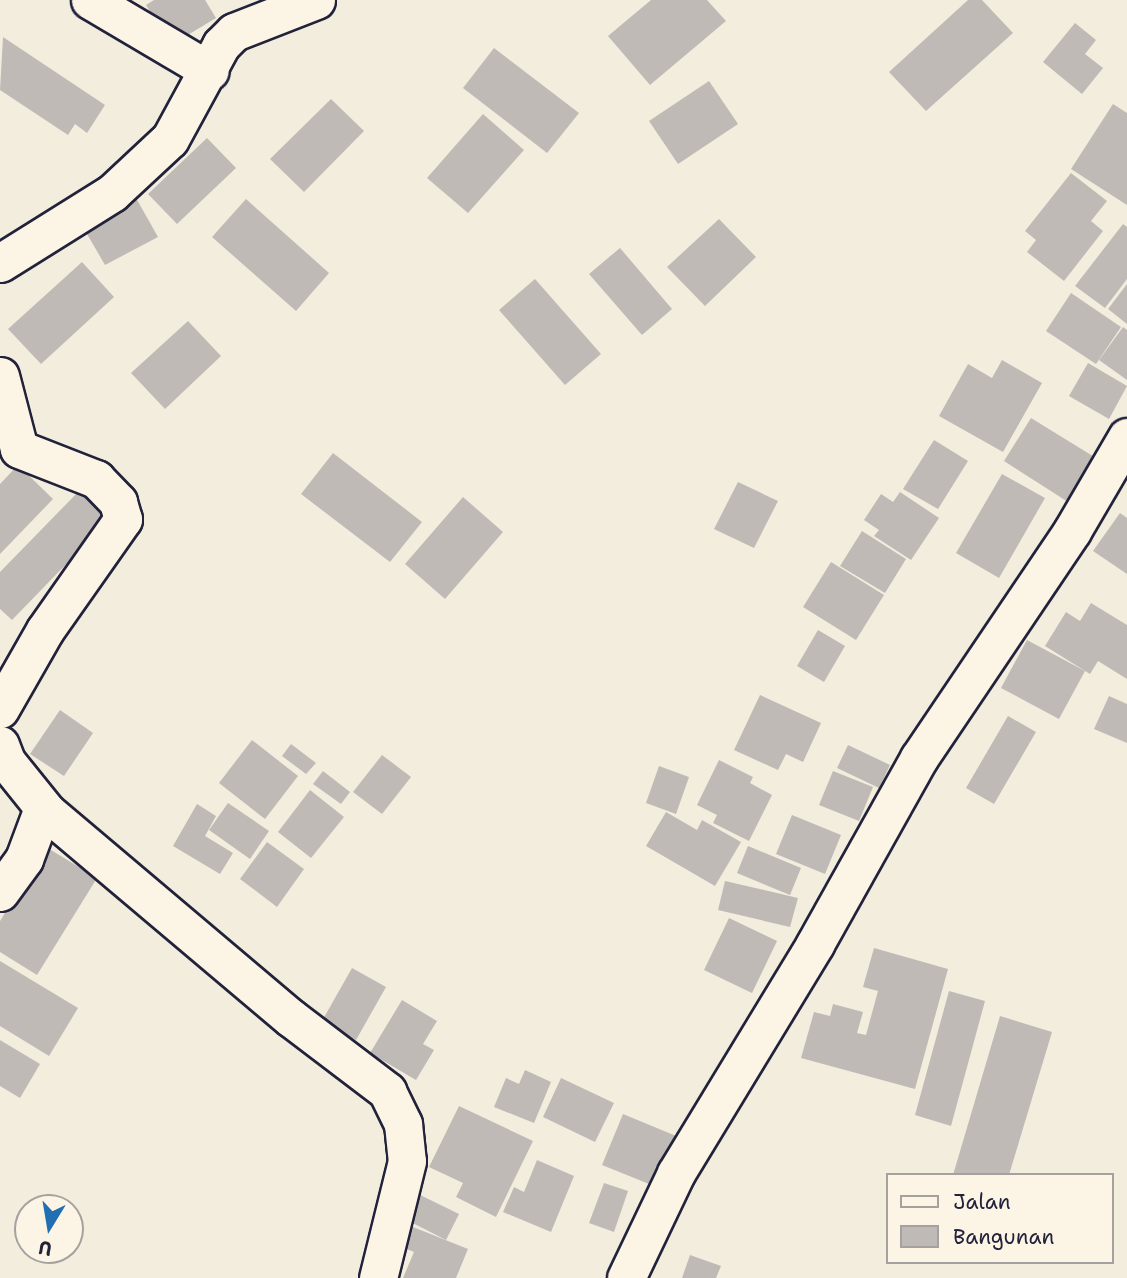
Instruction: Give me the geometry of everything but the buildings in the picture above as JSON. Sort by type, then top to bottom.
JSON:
[{"type":"street","points":[[90,0],[210,71]]},
{"type":"street","points":[[0,263],[121,184],[170,139],[210,71],[221,45],[234,32],[262,10],[316,0]]},
{"type":"street","points":[[0,376],[19,449],[96,479],[118,502],[123,519],[120,529],[46,630],[0,709]]},
{"type":"street","points":[[626,1278],[676,1173],[815,944],[919,758],[1072,531],[1127,437]]},
{"type":"street","points":[[0,745],[6,761],[44,808],[281,1010],[387,1091],[403,1124],[407,1161],[378,1278]]},
{"type":"street","points":[[0,892],[24,859],[44,808]]}]
